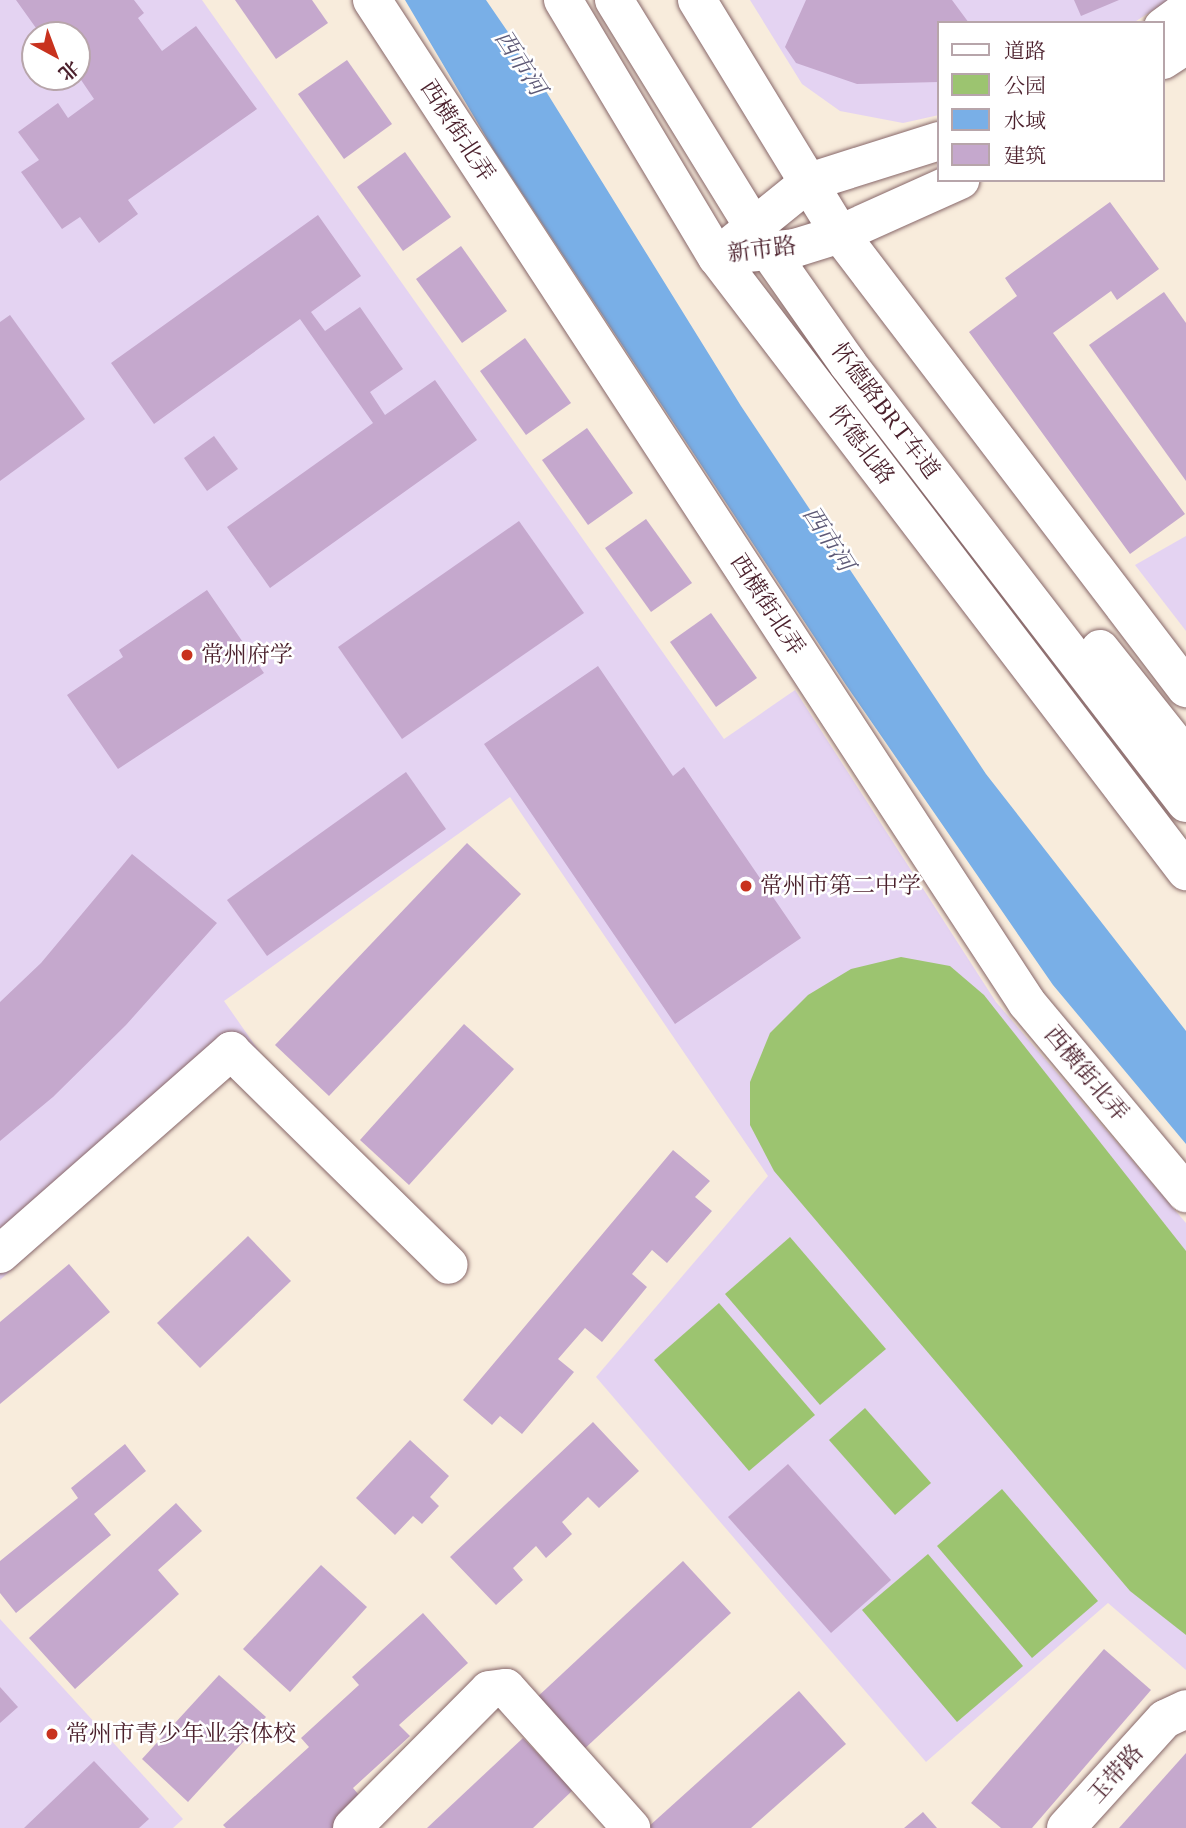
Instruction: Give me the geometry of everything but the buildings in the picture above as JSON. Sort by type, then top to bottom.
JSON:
[{"type":"street","name":"西横街北弄","points":[[372,0],[1027,1003],[1186,1193]]},
{"type":"street","name":"怀德北路","points":[[563,0],[717,257],[1186,871]]},
{"type":"street","name":"怀德路BRT车道","points":[[614,0],[772,234],[859,340],[1186,757]]},
{"type":"street","name":"怀德路BRT车道","points":[[640,0],[848,364],[1186,803]]},
{"type":"street","points":[[697,0],[840,234],[1186,688]]},
{"type":"street","points":[[1165,26],[1186,10]]},
{"type":"street","points":[[1165,59],[1186,45]]},
{"type":"street","name":"新市路","points":[[772,234],[809,182],[937,142]]},
{"type":"street","name":"新市路","points":[[717,257],[772,234],[840,234],[956,182]]},
{"type":"street","points":[[0,1254],[231,1051],[449,1265]]},
{"type":"street","points":[[352,1828],[489,1690],[506,1688],[631,1828]]},
{"type":"street","name":"玉带路","points":[[1066,1828],[1176,1714]]},
{"type":"shaded area","name":"常州市第二中学","points":[[0,0],[202,0],[724,739],[795,690],[996,1002],[1186,1223],[1186,1670],[1108,1603],[926,1762],[596,1377],[768,1176],[510,797],[224,1001],[259,1051],[0,1280]]},
{"type":"shaded area","points":[[750,0],[1169,0],[1136,21],[937,21],[937,115],[903,123],[840,111],[802,84]]},
{"type":"shaded area","points":[[1186,536],[1186,631],[1135,565]]},
{"type":"shaded area","name":"常州市青少年业余体校","points":[[0,1619],[183,1819],[173,1828],[0,1828]]},
{"type":"green space","points":[[901,957],[950,966],[984,995],[1186,1251],[1186,1635],[1130,1591],[774,1171],[750,1125],[750,1082],[770,1033],[808,995],[851,969]]},
{"type":"green space","points":[[790,1237],[886,1349],[820,1405],[725,1294]]},
{"type":"green space","points":[[719,1303],[815,1415],[749,1471],[654,1360]]},
{"type":"green space","points":[[865,1408],[931,1483],[895,1515],[829,1440]]},
{"type":"green space","points":[[1002,1489],[1098,1601],[1032,1658],[937,1546]]},
{"type":"green space","points":[[928,1554],[1023,1666],[957,1722],[862,1610]]},
{"type":"water","name":"西市河","points":[[405,0],[486,0],[521,51],[741,406],[986,774],[1186,1031],[1186,1144],[1053,985],[846,685],[493,149]]},
{"type":"place","name":"常州府学","points":[[187,655]]},
{"type":"place","name":"常州市第二中学","points":[[746,886]]},
{"type":"place","name":"常州市青少年业余体校","points":[[52,1734]]}]
